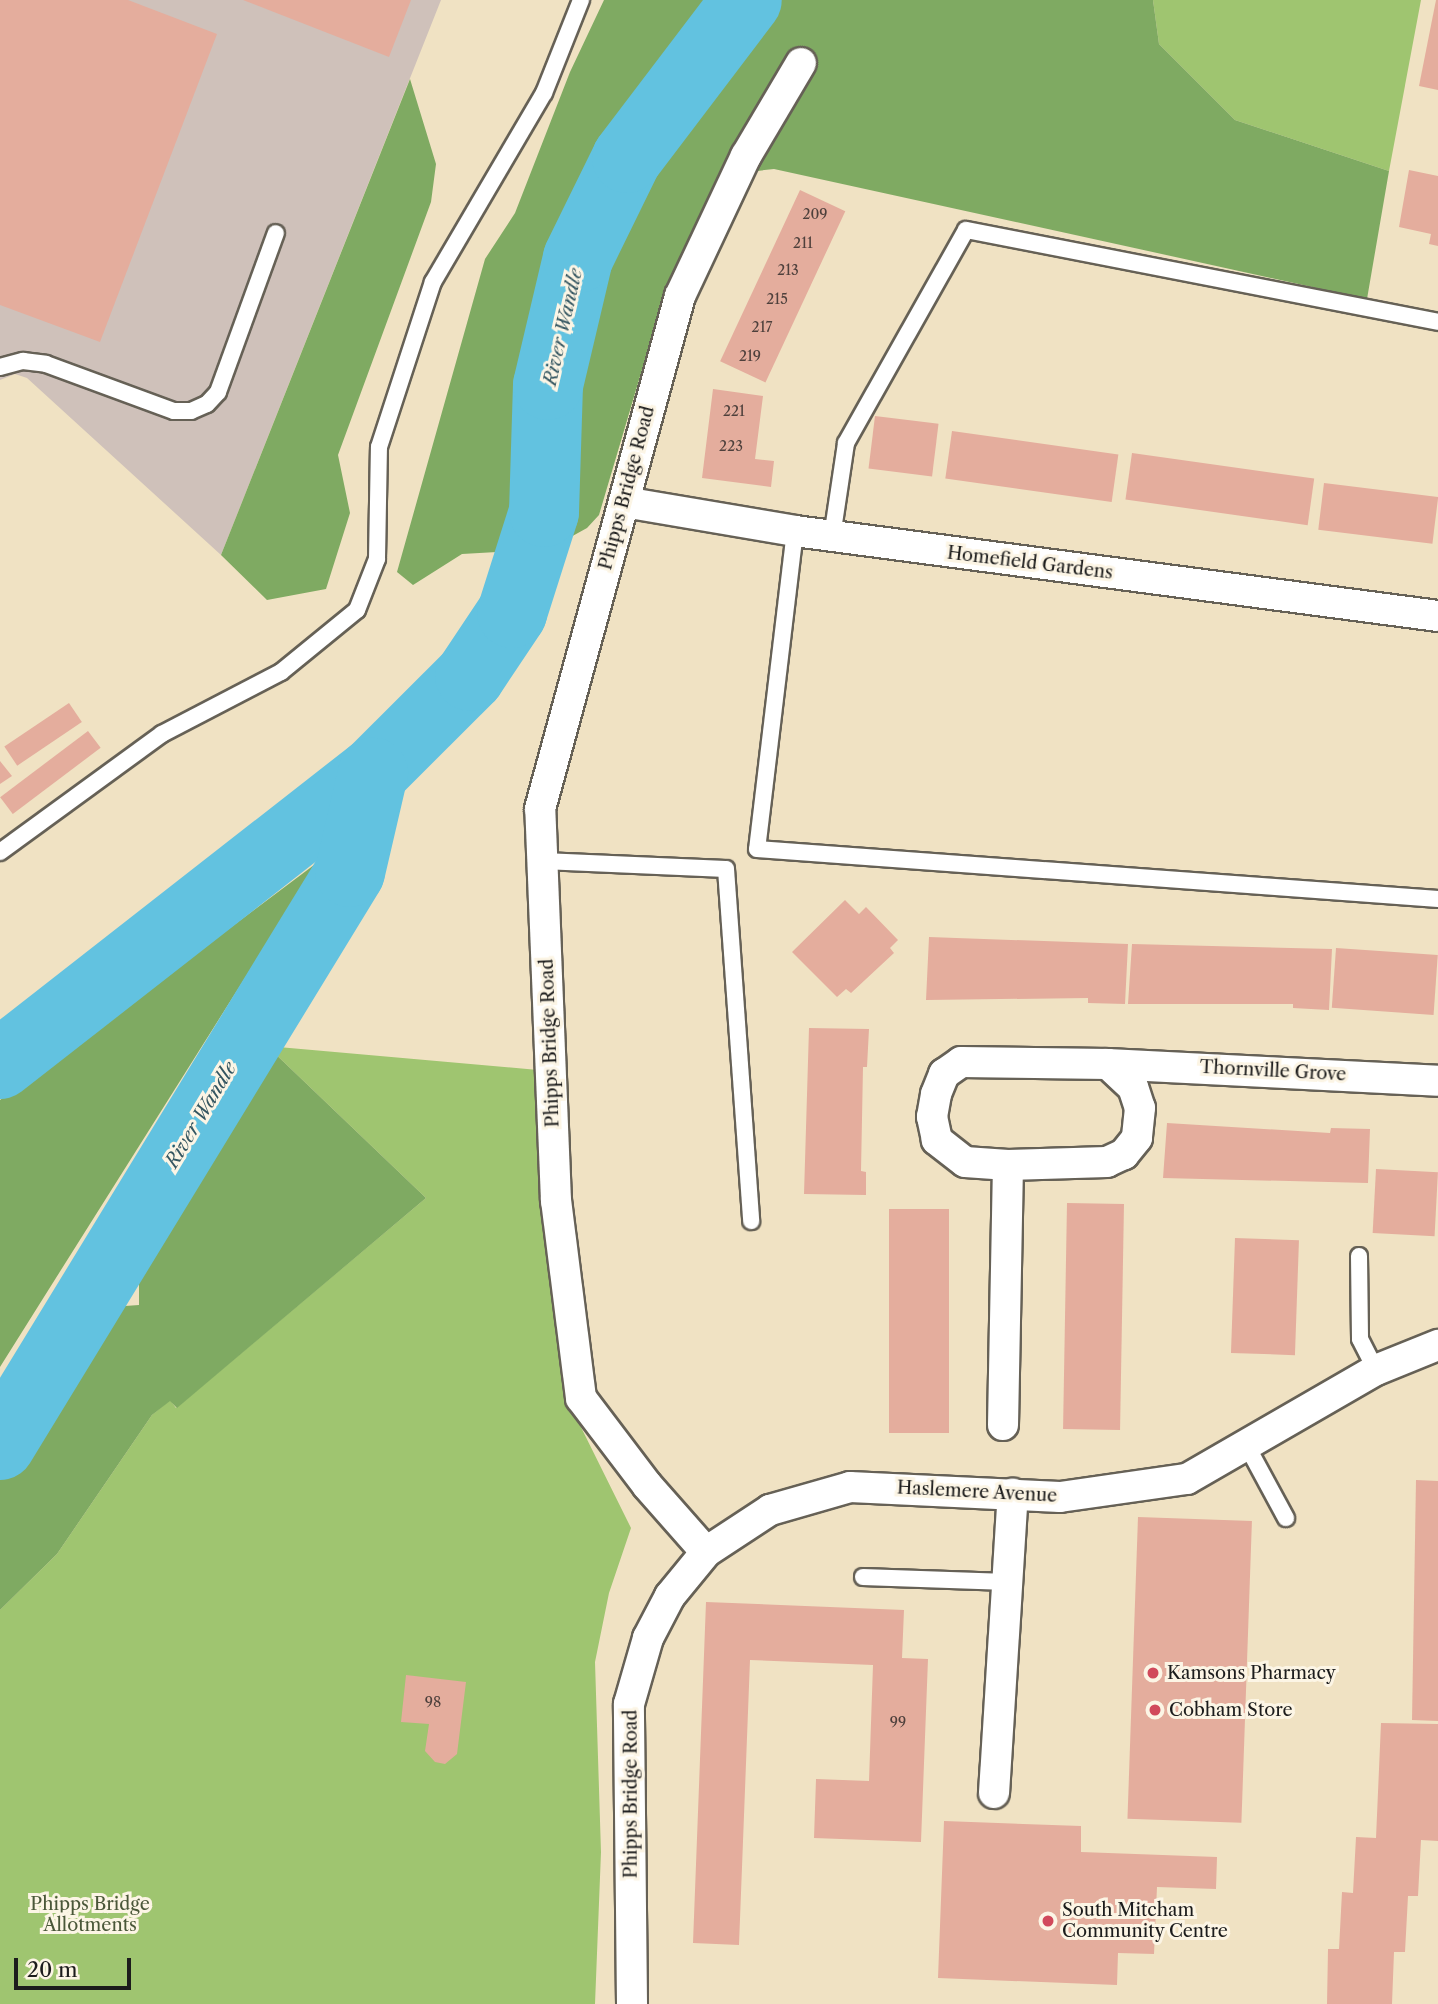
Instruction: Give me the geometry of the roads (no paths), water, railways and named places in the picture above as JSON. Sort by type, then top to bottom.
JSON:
[{"type":"street","name":"Phipps Bridge Road","points":[[632,2004],[629,1704],[648,1638],[670,1596],[706,1552],[647,1485],[581,1398],[556,1201],[540,809],[680,296],[747,156],[801,63]]},
{"type":"street","name":"Homefield Gardens","points":[[624,502],[832,537],[1438,616]]},
{"type":"street","name":"Thornville Grove","points":[[1108,1064],[1132,1087],[1140,1108],[1137,1138],[1124,1154],[1107,1162],[1008,1165],[965,1162],[937,1140],[932,1117],[944,1074],[961,1062],[1108,1064],[1438,1081]]},
{"type":"street","points":[[1003,1425],[1008,1165]]},
{"type":"street","name":"Haslemere Avenue","points":[[706,1552],[770,1510],[850,1487],[1060,1497],[1187,1479],[1376,1370],[1438,1345]]},
{"type":"street","points":[[994,1793],[1013,1494]]},
{"type":"lane","points":[[0,852],[162,734],[281,673],[357,610],[377,559],[379,447],[433,282],[544,93],[581,0]]},
{"type":"lane","points":[[832,537],[846,443],[966,230],[1438,323]]},
{"type":"lane","points":[[0,367],[23,361],[46,364],[174,411],[191,411],[207,404],[218,392],[276,233]]},
{"type":"lane","points":[[795,531],[757,849],[1438,899]]},
{"type":"lane","points":[[542,862],[726,869],[751,1221]]},
{"type":"lane","points":[[1359,1256],[1360,1339],[1376,1370]]},
{"type":"lane","points":[[1247,1446],[1286,1518]]},
{"type":"lane","points":[[863,1577],[1007,1582]]},
{"type":"waterway","name":"River Wandle","points":[[0,1064],[373,773],[470,676],[512,613],[544,512],[548,385],[578,258],[627,158],[747,0]]},
{"type":"waterway","name":"River Wandle","points":[[0,1445],[350,872],[373,773]]},
{"type":"place","name":"Kamsons Pharmacy","points":[[1153,1673]]},
{"type":"place","name":"Cobham Store","points":[[1155,1710]]},
{"type":"place","name":"South Mitcham Community Centre","points":[[1048,1921]]},
{"type":"park label","name":"Phipps Bridge Allotments","points":[[90,1916]]}]
